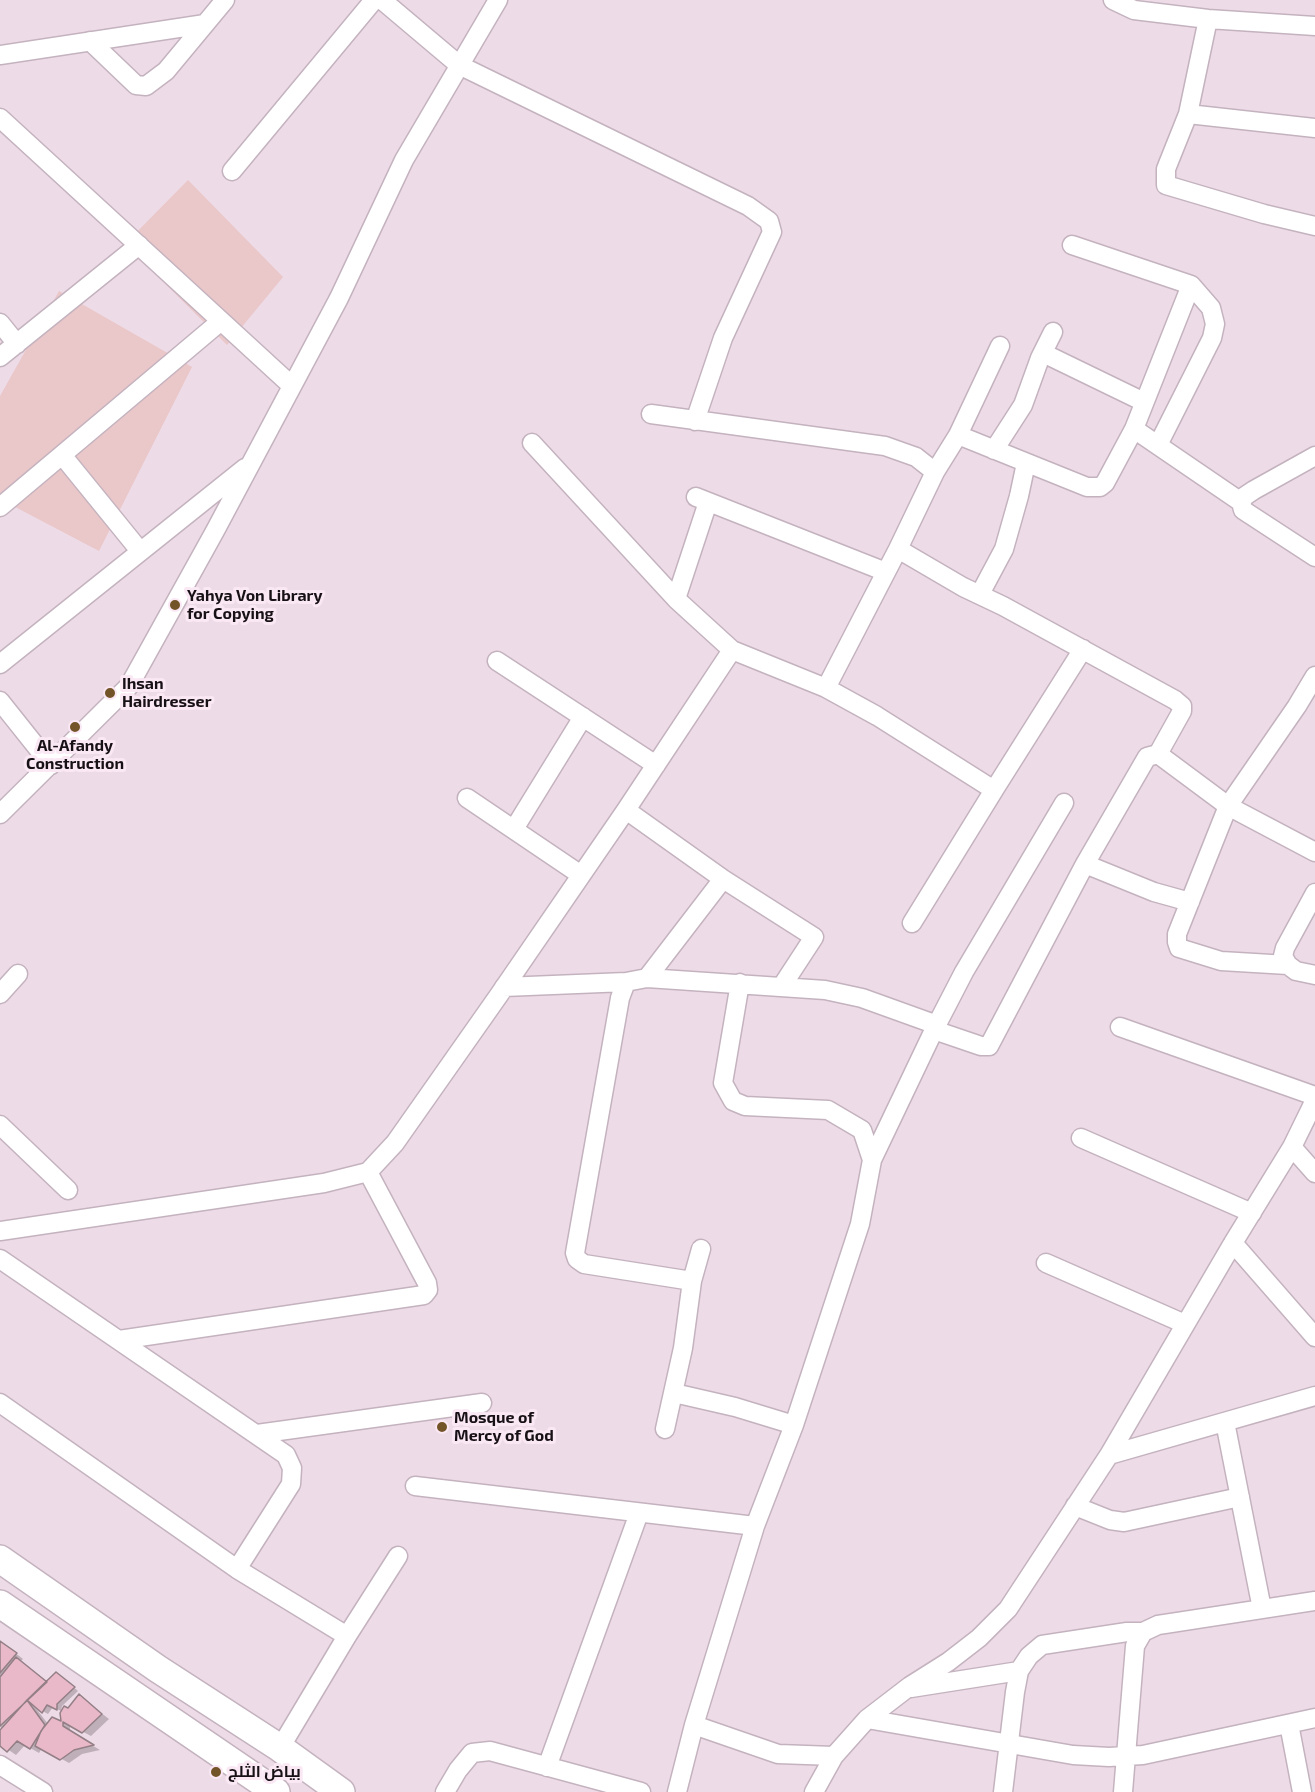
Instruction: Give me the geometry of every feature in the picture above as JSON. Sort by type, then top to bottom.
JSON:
[{"type":"main road","points":[[0,1559],[158,1669],[280,1748],[341,1792]]},
{"type":"main road","points":[[0,1604],[276,1792]]},
{"type":"street","points":[[90,41],[136,85],[146,86],[166,71],[225,0]]},
{"type":"street","points":[[232,171],[374,0]]},
{"type":"street","points":[[382,0],[459,65],[748,206],[769,221],[772,232],[723,338],[695,421]]},
{"type":"street","points":[[0,814],[129,686],[339,298],[404,160],[498,0]]},
{"type":"street","points":[[1113,0],[1134,10],[1208,19],[1315,26]]},
{"type":"street","points":[[1208,19],[1188,114],[1166,169],[1166,185],[1264,214],[1315,226]]},
{"type":"street","points":[[0,55],[205,24]]},
{"type":"street","points":[[1188,114],[1315,128]]},
{"type":"street","points":[[0,118],[292,386]]},
{"type":"street","points":[[0,357],[139,245]]},
{"type":"street","points":[[1072,245],[1191,285],[1211,308],[1215,324],[1212,338],[1158,445]]},
{"type":"street","points":[[958,435],[1087,487],[1100,487],[1105,483],[1134,429],[1191,285]]},
{"type":"street","points":[[0,506],[221,321]]},
{"type":"street","points":[[0,323],[17,344]]},
{"type":"street","points":[[994,450],[1023,405],[1053,332]]},
{"type":"street","points":[[826,688],[935,472],[958,435],[1000,346]]},
{"type":"street","points":[[1043,353],[1144,402]]},
{"type":"street","points":[[651,414],[885,446],[916,457],[935,472]]},
{"type":"street","points":[[1134,429],[1241,502],[1243,510],[1315,557]]},
{"type":"street","points":[[532,443],[676,599],[732,650],[826,688],[877,716],[994,790]]},
{"type":"street","points":[[62,455],[140,551]]},
{"type":"street","points":[[1241,502],[1245,496],[1315,456]]},
{"type":"street","points":[[980,594],[1004,549],[1026,463]]},
{"type":"street","points":[[0,664],[250,464]]},
{"type":"street","points":[[676,599],[702,500],[886,572]]},
{"type":"street","points":[[504,987],[626,982],[647,978],[825,990],[862,998],[981,1046],[989,1046],[1085,864],[1147,757],[1158,754],[1182,711],[1182,706],[1175,699],[963,587],[898,549]]},
{"type":"street","points":[[912,923],[1083,649]]},
{"type":"street","points":[[0,1232],[324,1183],[368,1172],[395,1143],[504,987],[626,810],[732,650]]},
{"type":"street","points":[[497,661],[656,765]]},
{"type":"street","points":[[1288,965],[1221,961],[1179,948],[1177,934],[1228,806],[1315,676]]},
{"type":"street","points":[[0,701],[51,765]]},
{"type":"street","points":[[514,829],[583,717]]},
{"type":"street","points":[[1158,754],[1228,806],[1315,852]]},
{"type":"street","points":[[467,798],[581,875]]},
{"type":"street","points":[[677,1792],[694,1725],[755,1526],[794,1425],[860,1224],[872,1160],[964,972],[1064,803]]},
{"type":"street","points":[[626,810],[723,879],[814,937],[782,986]]},
{"type":"street","points":[[1085,864],[1155,892],[1190,902]]},
{"type":"street","points":[[647,978],[723,879]]},
{"type":"street","points":[[1315,893],[1285,948],[1283,956],[1288,965],[1296,971],[1315,975]]},
{"type":"street","points":[[0,994],[18,974]]},
{"type":"street","points":[[626,982],[620,998],[575,1253],[584,1264],[692,1281]]},
{"type":"street","points":[[740,983],[723,1083],[733,1101],[745,1106],[828,1110],[862,1130],[872,1160]]},
{"type":"street","points":[[814,1792],[834,1756],[867,1719],[979,1638],[1008,1609],[1109,1455],[1233,1243],[1292,1148],[1315,1098],[1120,1027]]},
{"type":"street","points":[[0,1125],[68,1190]]},
{"type":"street","points":[[1081,1138],[1252,1214]]},
{"type":"street","points":[[1292,1148],[1315,1173]]},
{"type":"street","points":[[119,1340],[424,1295],[428,1290],[427,1283],[368,1172]]},
{"type":"street","points":[[1233,1243],[1315,1338]]},
{"type":"street","points":[[665,1429],[683,1348],[692,1281],[701,1249]]},
{"type":"street","points":[[0,1259],[286,1455],[290,1461],[293,1476],[287,1491],[237,1569]]},
{"type":"street","points":[[1046,1263],[1185,1324]]},
{"type":"street","points":[[674,1393],[735,1407],[794,1425]]},
{"type":"street","points":[[1109,1455],[1315,1396]]},
{"type":"street","points":[[0,1403],[237,1569],[347,1636]]},
{"type":"street","points":[[257,1434],[482,1403]]},
{"type":"street","points":[[1225,1422],[1263,1609]]},
{"type":"street","points":[[415,1486],[755,1526]]},
{"type":"street","points":[[1075,1506],[1110,1520],[1124,1522],[1240,1497]]},
{"type":"street","points":[[547,1767],[639,1512]]},
{"type":"street","points":[[280,1748],[398,1556]]},
{"type":"street","points":[[1003,1792],[1019,1671],[1029,1656],[1042,1645],[1127,1632],[1143,1632],[1158,1625],[1315,1601]]},
{"type":"street","points":[[1123,1792],[1135,1646],[1143,1632]]},
{"type":"street","points":[[906,1689],[1019,1671]]},
{"type":"street","points":[[867,1719],[1073,1755],[1126,1756],[1143,1755],[1315,1718]]},
{"type":"street","points":[[1289,1724],[1302,1792]]},
{"type":"street","points":[[694,1725],[778,1754],[834,1756]]},
{"type":"street","points":[[445,1792],[458,1770],[472,1753],[490,1752],[641,1792]]},
{"type":"street","points":[[0,1765],[35,1790]]},
{"type":"shaded area","points":[[188,180],[283,277],[227,345],[125,244]]},
{"type":"shaded area","points":[[59,291],[192,367],[99,551],[0,499],[0,396]]},
{"type":"building","points":[[0,1641],[17,1653],[0,1673]]},
{"type":"building","points":[[16,1657],[47,1682],[0,1726],[0,1677]]},
{"type":"building","points":[[56,1672],[75,1687],[57,1704],[57,1710],[47,1705],[42,1713],[27,1700]]},
{"type":"building","points":[[79,1694],[102,1714],[82,1733],[63,1722],[63,1726],[94,1745],[74,1750],[60,1760],[35,1746],[41,1731],[52,1717],[61,1721],[60,1713],[64,1706],[68,1708]]},
{"type":"building","points":[[27,1700],[45,1725],[30,1749],[17,1741],[7,1752],[0,1746],[0,1730]]},
{"type":"place","name":"Yahya Von Library for Copying","points":[[175,605]]},
{"type":"place","name":"Ihsan Hairdresser","points":[[110,693]]},
{"type":"place","name":"Al-Afandy Construction","points":[[75,727]]},
{"type":"place","name":"Mosque of Mercy of God","points":[[442,1427]]},
{"type":"place","name":"بياض الثلج","points":[[216,1772]]}]
